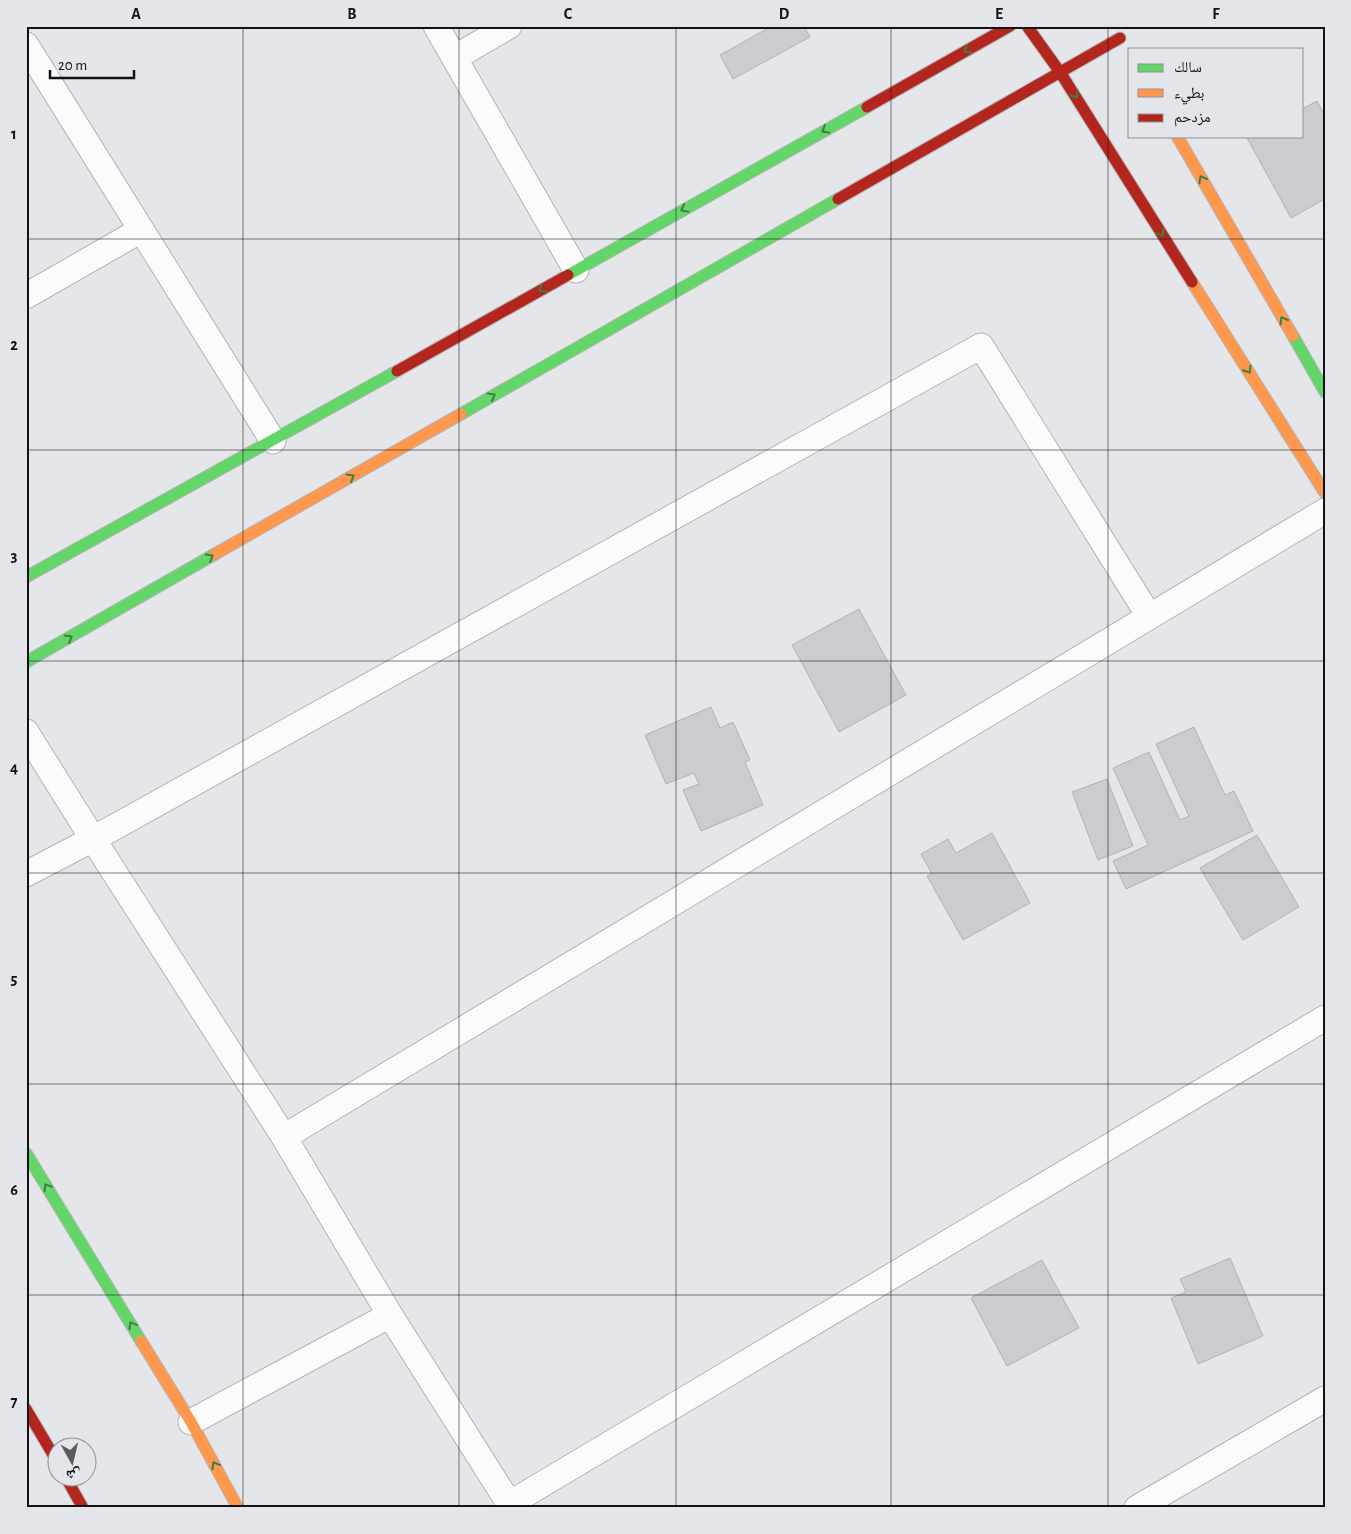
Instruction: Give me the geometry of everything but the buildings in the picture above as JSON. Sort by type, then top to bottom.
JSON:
[{"type":"street","points":[[436,26],[576,270]]},
{"type":"street","points":[[454,58],[510,26]]},
{"type":"street","points":[[26,577],[273,441],[1010,26]]},
{"type":"street","points":[[1027,26],[1060,72],[1325,493]]},
{"type":"street","points":[[26,662],[1060,72],[1123,42],[1113,26]]},
{"type":"street","points":[[26,45],[273,441]]},
{"type":"street","points":[[1178,138],[1325,392]]},
{"type":"street","points":[[26,296],[141,230]]},
{"type":"street","points":[[26,874],[93,839],[981,346],[1149,616]]},
{"type":"street","points":[[284,1137],[1325,511]]},
{"type":"street","points":[[26,732],[284,1137],[390,1315],[510,1506],[1325,1018]]},
{"type":"street","points":[[26,1153],[191,1422],[238,1508]]},
{"type":"street","points":[[191,1422],[390,1315]]},
{"type":"street","points":[[1137,1508],[1325,1399]]},
{"type":"street","points":[[26,1409],[48,1446]]},
{"type":"street","points":[[71,1486],[83,1508]]},
{"type":"traffic: fast","points":[[568,275],[867,107]]},
{"type":"traffic: fast","points":[[461,414],[838,199]]},
{"type":"traffic: fast","points":[[1293,336],[1325,392]]},
{"type":"traffic: fast","points":[[26,577],[397,371]]},
{"type":"traffic: fast","points":[[26,662],[215,554]]},
{"type":"traffic: fast","points":[[26,1153],[141,1341]]},
{"type":"traffic: slow","points":[[1178,138],[1293,336]]},
{"type":"traffic: slow","points":[[1192,282],[1325,493]]},
{"type":"traffic: slow","points":[[215,554],[461,414]]},
{"type":"traffic: slow","points":[[141,1341],[191,1422],[238,1508]]},
{"type":"traffic: jam","points":[[867,107],[1010,26]]},
{"type":"traffic: jam","points":[[1027,26],[1060,72],[1192,282]]},
{"type":"traffic: jam","points":[[838,199],[1120,38]]},
{"type":"traffic: jam","points":[[397,371],[568,275]]},
{"type":"traffic: jam","points":[[26,1409],[48,1446]]},
{"type":"traffic: jam","points":[[71,1486],[83,1508]]}]
